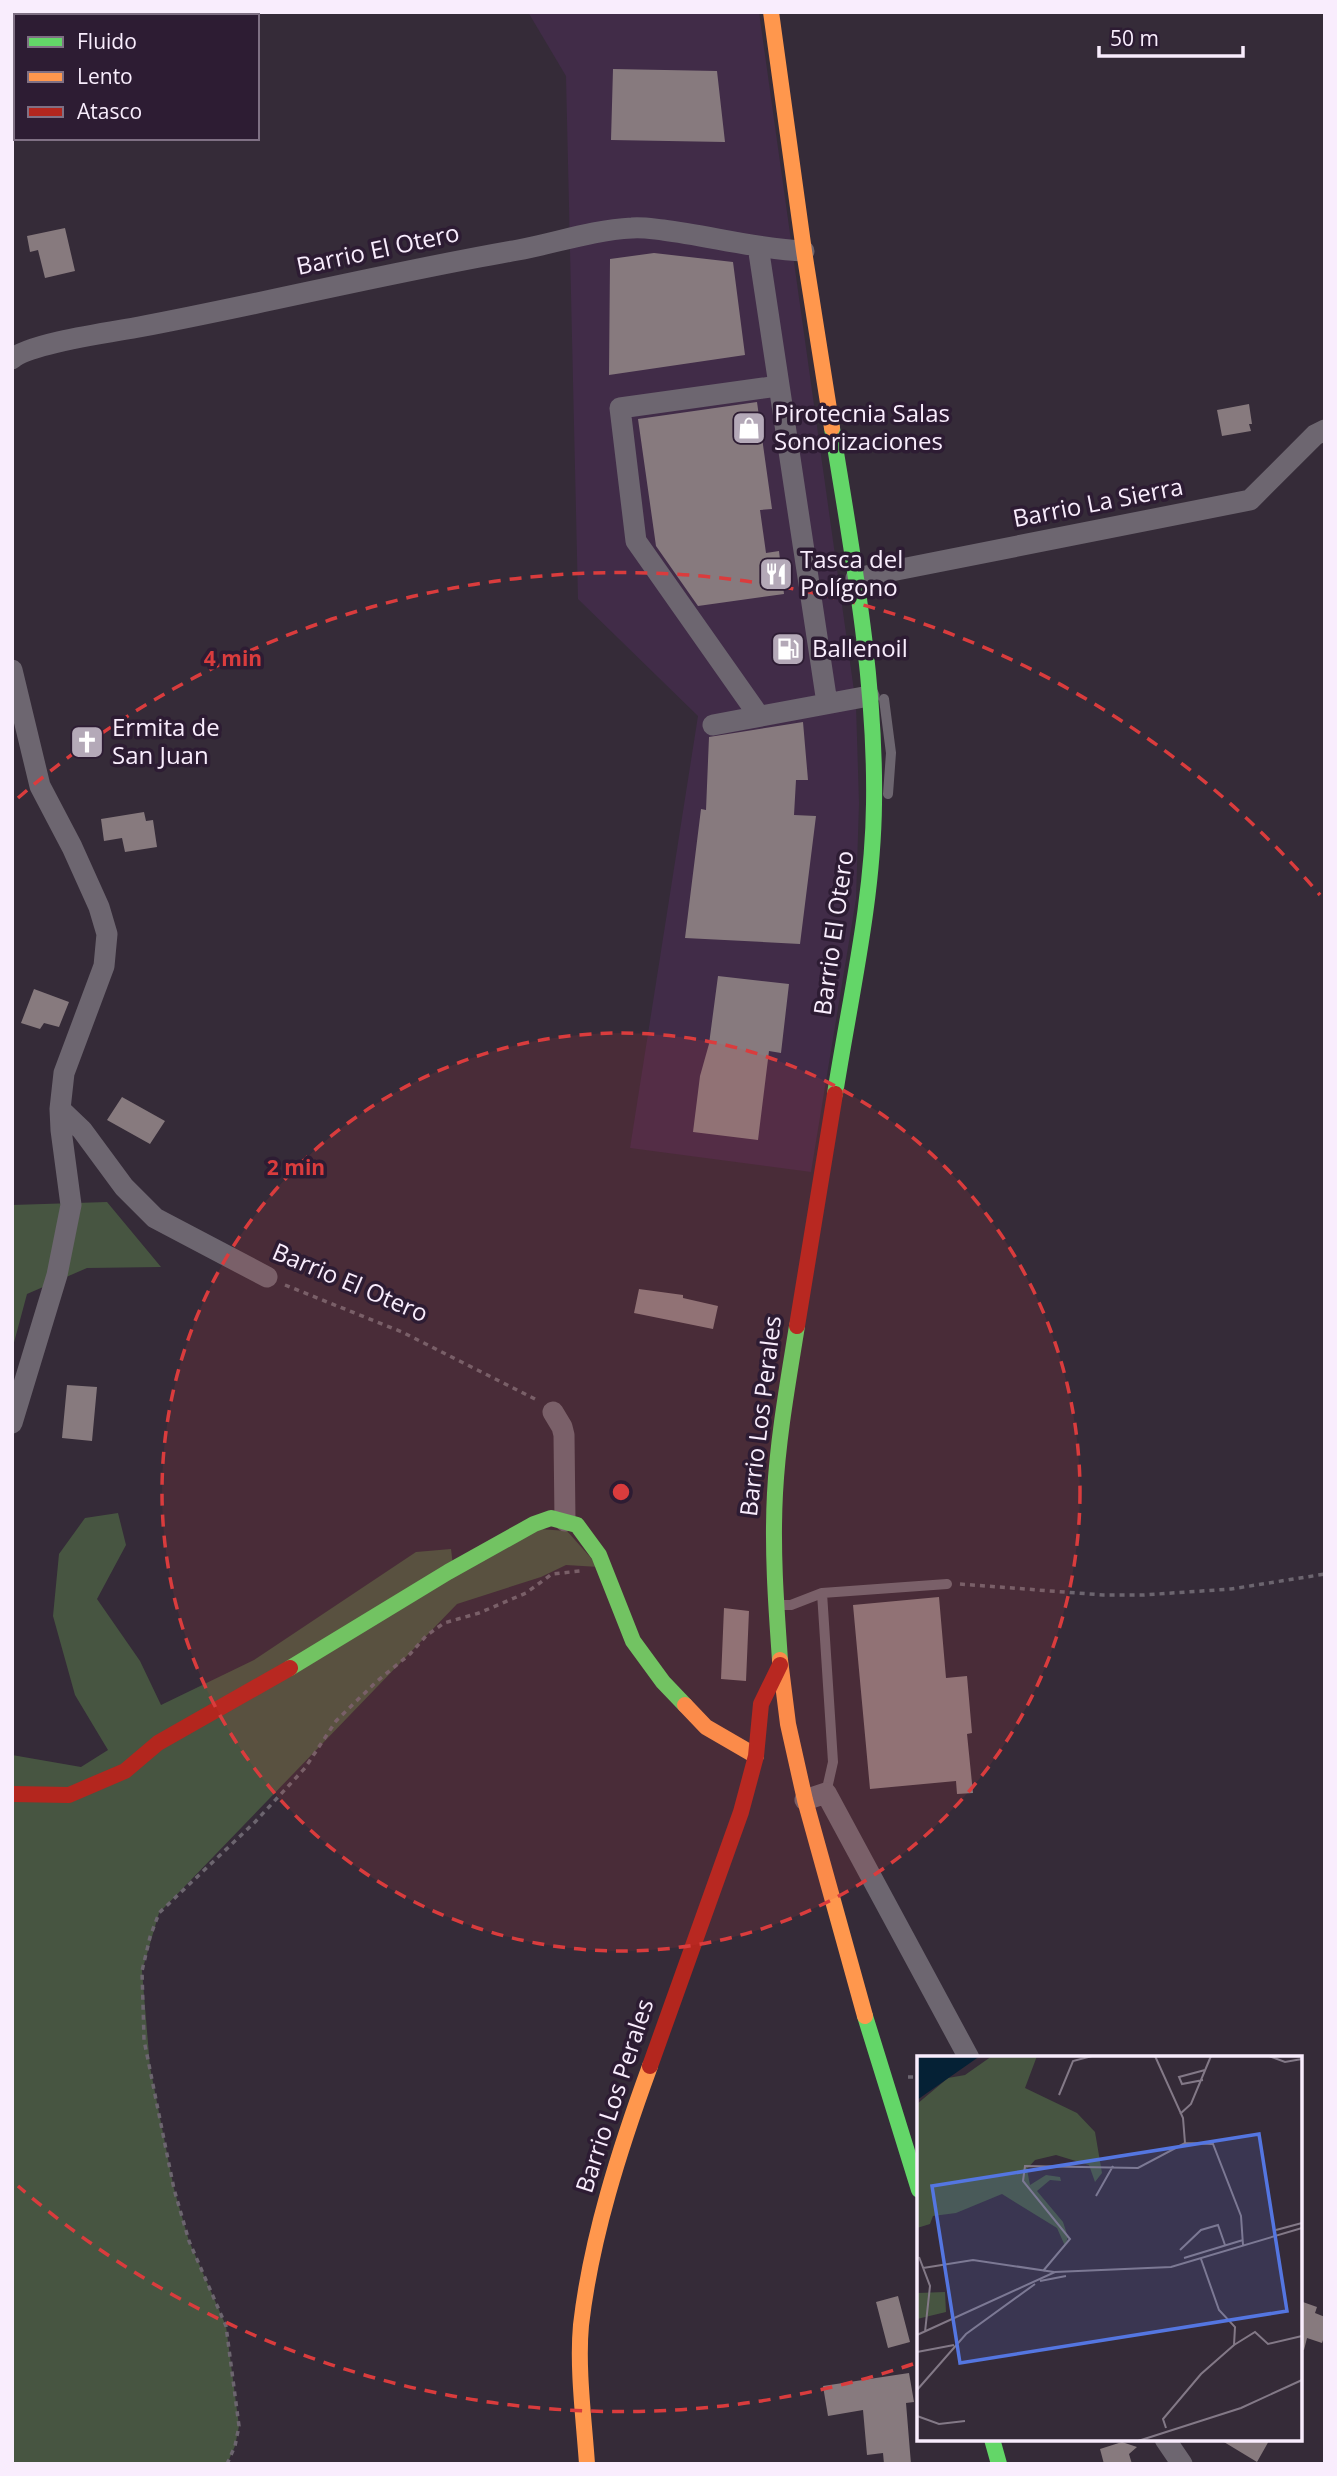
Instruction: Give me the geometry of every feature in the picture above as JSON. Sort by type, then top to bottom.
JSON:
[{"type":"main road","name":"Barrio El Otero","points":[[771,12],[804,251],[856,578],[862,641],[877,689],[872,727],[873,828],[866,905],[822,1175]]},
{"type":"main road","name":"Barrio Los Perales","points":[[822,1175],[782,1420],[774,1523],[780,1665],[788,1724],[805,1800],[864,2012],[917,2184]]},
{"type":"main road","points":[[12,1794],[69,1795],[125,1771],[158,1743],[316,1653],[448,1572],[534,1524],[551,1518],[577,1525],[599,1555],[633,1641],[663,1682],[706,1727],[755,1756]]},
{"type":"main road","name":"Barrio Los Perales","points":[[587,2464],[581,2327],[592,2257],[630,2120],[741,1812],[755,1756],[761,1704],[780,1665]]},
{"type":"main road","points":[[993,2441],[999,2464]]},
{"type":"street","name":"Barrio El Otero","points":[[12,359],[20,352],[71,340],[200,316],[325,287],[584,234],[633,227],[804,251]]},
{"type":"street","points":[[758,246],[827,703]]},
{"type":"street","points":[[759,716],[636,541],[620,408],[778,386]]},
{"type":"street","name":"Barrio La Sierra","points":[[856,578],[1250,500],[1315,435],[1325,430]]},
{"type":"street","points":[[12,670],[40,786],[99,906],[107,934],[104,965],[64,1073],[60,1110],[71,1205],[57,1275],[12,1423]]},
{"type":"street","points":[[712,725],[827,703],[877,689]]},
{"type":"street","name":"Barrio El Otero","points":[[60,1110],[82,1130],[124,1187],[155,1218],[267,1277]]},
{"type":"street","points":[[553,1412],[564,1434],[565,1521]]},
{"type":"street","points":[[805,1800],[826,1793],[968,2056]]},
{"type":"street","points":[[1166,2441],[1182,2464]]},
{"type":"lane","points":[[776,1605],[791,1605],[822,1593],[947,1584]]},
{"type":"lane","points":[[822,1593],[833,1762],[826,1793]]},
{"type":"path","name":"Barrio El Otero","points":[[267,1277],[402,1332],[528,1395],[553,1412]]},
{"type":"path","points":[[227,2464],[235,2446],[239,2426],[226,2326],[189,2241],[174,2189],[144,2040],[142,1971],[159,1913],[255,1822],[305,1768],[336,1721],[410,1654],[426,1636],[454,1619],[478,1613],[526,1593],[552,1574],[582,1571],[609,1576]]},
{"type":"path","points":[[947,1584],[1103,1595],[1143,1595],[1231,1589],[1325,1574]]},
{"type":"shaded area","points":[[528,12],[759,12],[856,705],[859,803],[856,899],[811,1172],[630,1148],[698,716],[578,599],[566,76]]},
{"type":"green space","points":[[107,1202],[161,1267],[87,1268],[27,1294],[12,1350],[12,1205]]},
{"type":"green space","points":[[118,1513],[126,1545],[97,1599],[140,1661],[161,1705],[254,1660],[416,1552],[451,1549],[454,1574],[539,1529],[567,1531],[599,1567],[566,1565],[541,1577],[457,1604],[159,1913],[142,1971],[150,2067],[174,2189],[189,2241],[226,2326],[239,2426],[235,2446],[227,2464],[12,2464],[12,1755],[81,1767],[108,1750],[75,1695],[53,1616],[59,1554],[85,1518]]},
{"type":"building","points":[[613,69],[717,71],[725,142],[611,140]]},
{"type":"building","points":[[65,228],[75,271],[45,278],[38,250],[30,252],[27,236]]},
{"type":"building","points":[[654,253],[733,262],[745,355],[609,375],[610,259]]},
{"type":"building","points":[[757,402],[772,509],[760,510],[766,553],[779,551],[784,594],[698,606],[656,546],[638,419]]},
{"type":"building","points":[[1249,404],[1251,431],[1222,436],[1217,410]]},
{"type":"building","points":[[803,722],[808,780],[796,780],[794,815],[816,816],[800,944],[685,938],[701,809],[706,810],[709,737]]},
{"type":"building","name":"Ermita de San Juan","points":[[78,732],[98,735],[96,752],[76,749]]},
{"type":"building","points":[[144,812],[146,821],[153,820],[157,847],[125,852],[122,838],[104,841],[101,819]]},
{"type":"building","points":[[718,976],[789,984],[781,1053],[769,1051],[758,1140],[693,1132]]},
{"type":"building","points":[[34,989],[69,1002],[59,1027],[44,1023],[40,1029],[21,1023]]},
{"type":"building","points":[[122,1097],[165,1121],[150,1144],[107,1120]]},
{"type":"building","points":[[639,1289],[683,1295],[683,1298],[718,1306],[713,1329],[634,1313]]},
{"type":"building","points":[[67,1385],[97,1387],[92,1441],[62,1438]]},
{"type":"building","points":[[939,1597],[946,1678],[967,1676],[972,1733],[967,1734],[973,1793],[957,1794],[956,1781],[870,1789],[853,1605]]},
{"type":"building","points":[[724,1608],[749,1611],[746,1681],[721,1679]]},
{"type":"building","points":[[898,2296],[910,2342],[888,2348],[876,2302]]},
{"type":"building","points":[[1302,2302],[1317,2307],[1315,2313],[1325,2317],[1322,2343],[1307,2338],[1304,2350]]},
{"type":"building","points":[[909,2373],[914,2402],[906,2403],[911,2464],[884,2464],[883,2453],[867,2455],[863,2410],[828,2416],[823,2386]]},
{"type":"building","points":[[1222,2441],[1269,2441],[1257,2462]]},
{"type":"building","points":[[1122,2442],[1137,2447],[1129,2454],[1132,2464],[1104,2464],[1100,2449]]},
{"type":"traffic: fast","points":[[832,428],[855,568],[867,662],[874,757],[870,877],[835,1094]]},
{"type":"traffic: fast","points":[[780,1660],[774,1556],[776,1472],[797,1326]]},
{"type":"traffic: fast","points":[[290,1668],[448,1572],[534,1524],[551,1518],[577,1525],[599,1555],[633,1641],[663,1682],[685,1705]]},
{"type":"traffic: fast","points":[[865,2016],[917,2184]]},
{"type":"traffic: fast","points":[[993,2441],[999,2464]]},
{"type":"traffic: slow","points":[[771,12],[832,428]]},
{"type":"traffic: slow","points":[[780,1660],[788,1724],[805,1800],[865,2016]]},
{"type":"traffic: slow","points":[[685,1705],[706,1727],[756,1756]]},
{"type":"traffic: slow","points":[[587,2464],[580,2359],[586,2292],[608,2194],[650,2066]]},
{"type":"traffic: jam","points":[[797,1326],[835,1094]]},
{"type":"traffic: jam","points":[[650,2066],[741,1812],[756,1756],[761,1704],[780,1665]]},
{"type":"traffic: jam","points":[[12,1794],[69,1795],[125,1771],[158,1743],[290,1668]]},
{"type":"place","name":"Pirotecnia Salas Sonorizaciones","points":[[749,428]]},
{"type":"place","name":"Tasca del Polígono","points":[[776,574]]},
{"type":"place","name":"Ballenoil","points":[[788,649]]},
{"type":"place","name":"Ermita de San Juan","points":[[87,742]]}]
